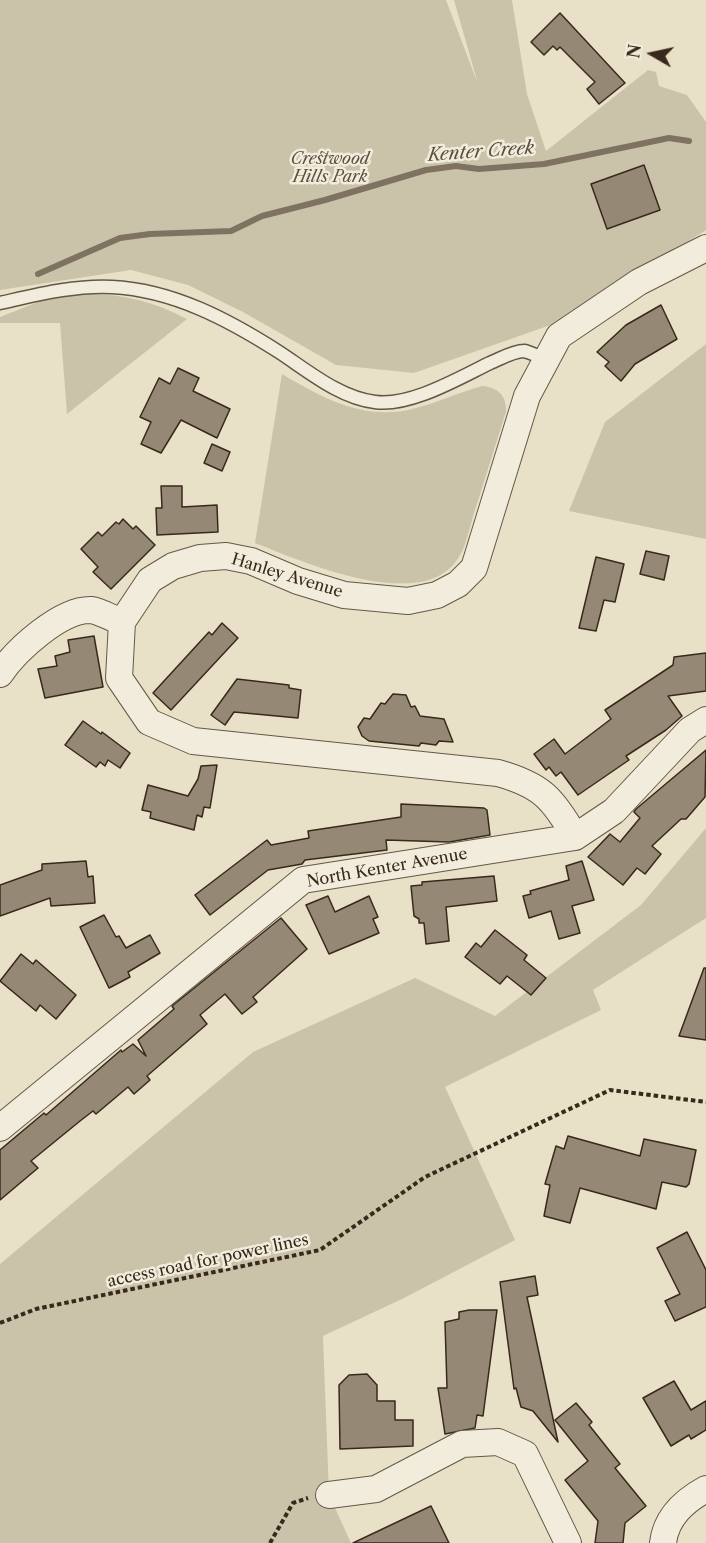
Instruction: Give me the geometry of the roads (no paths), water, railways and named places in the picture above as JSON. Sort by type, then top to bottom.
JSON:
[{"type":"street","name":"Hanley Avenue","points":[[122,622],[150,580],[173,566],[200,558],[226,556],[251,561],[298,581],[368,599],[408,602],[437,595],[458,585],[474,568],[527,396],[559,336],[639,282],[706,248]]},
{"type":"street","points":[[0,674],[35,638],[68,613],[92,610],[122,622],[119,678],[149,722],[193,741],[498,773],[528,782],[558,807],[575,837]]},
{"type":"street","name":"North Kenter Avenue","points":[[0,1128],[303,880],[575,837],[614,811],[690,730],[706,720]]},
{"type":"street","points":[[330,1495],[376,1489],[462,1444],[498,1442],[525,1454],[568,1543]]},
{"type":"street","points":[[663,1543],[664,1531],[676,1510],[706,1489]]},
{"type":"lane","points":[[0,303],[74,289],[112,286],[151,293],[214,314],[239,326],[334,388],[375,402],[393,402],[434,389],[508,354],[524,351],[545,359]]},
{"type":"waterway","name":"Kenter Creek","points":[[38,274],[120,238],[150,234],[231,231],[262,216],[426,170],[456,166],[479,169],[544,164],[669,138],[689,141]]},
{"type":"park label","name":"Crestwood Hills Park","points":[[330,168]]}]
